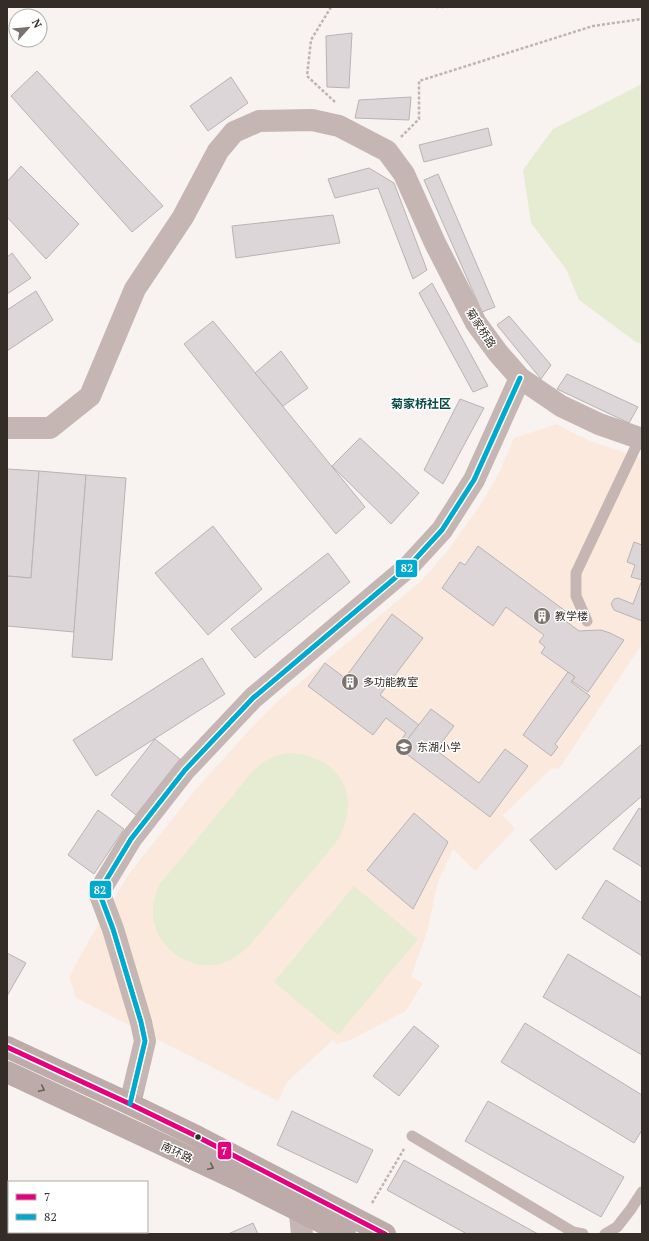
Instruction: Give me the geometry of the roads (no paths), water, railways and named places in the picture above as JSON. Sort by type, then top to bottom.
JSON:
[{"type":"main road","name":"南环路","points":[[7,1046],[130,1104],[298,1189],[353,1228]]},
{"type":"main road","name":"南环路","points":[[7,1072],[238,1180],[298,1211],[353,1228],[385,1234]]},
{"type":"street","name":"菊家桥路","points":[[7,428],[50,428],[90,396],[135,289],[183,217],[218,151],[234,132],[259,121],[312,120],[339,126],[387,151],[404,174],[436,243],[476,323],[498,353],[520,378],[561,406],[599,424],[641,438]]},
{"type":"street","points":[[130,1104],[145,1041],[141,1022],[115,936],[99,892],[131,839],[190,764],[253,698],[408,567],[442,530],[474,480],[520,378]]},
{"type":"street","points":[[298,1189],[298,1211],[302,1234]]},
{"type":"lane","points":[[587,621],[576,596],[576,573],[641,438]]},
{"type":"lane","points":[[412,1136],[573,1232],[583,1234]]},
{"type":"lane","points":[[605,1234],[617,1227],[642,1192]]},
{"type":"place","name":"教学楼","points":[[542,616]]},
{"type":"place","name":"多功能教室","points":[[350,682]]},
{"type":"place","name":"东湖小学","points":[[404,747]]},
{"type":"district","name":"菊家桥社区","points":[[421,403]]}]
